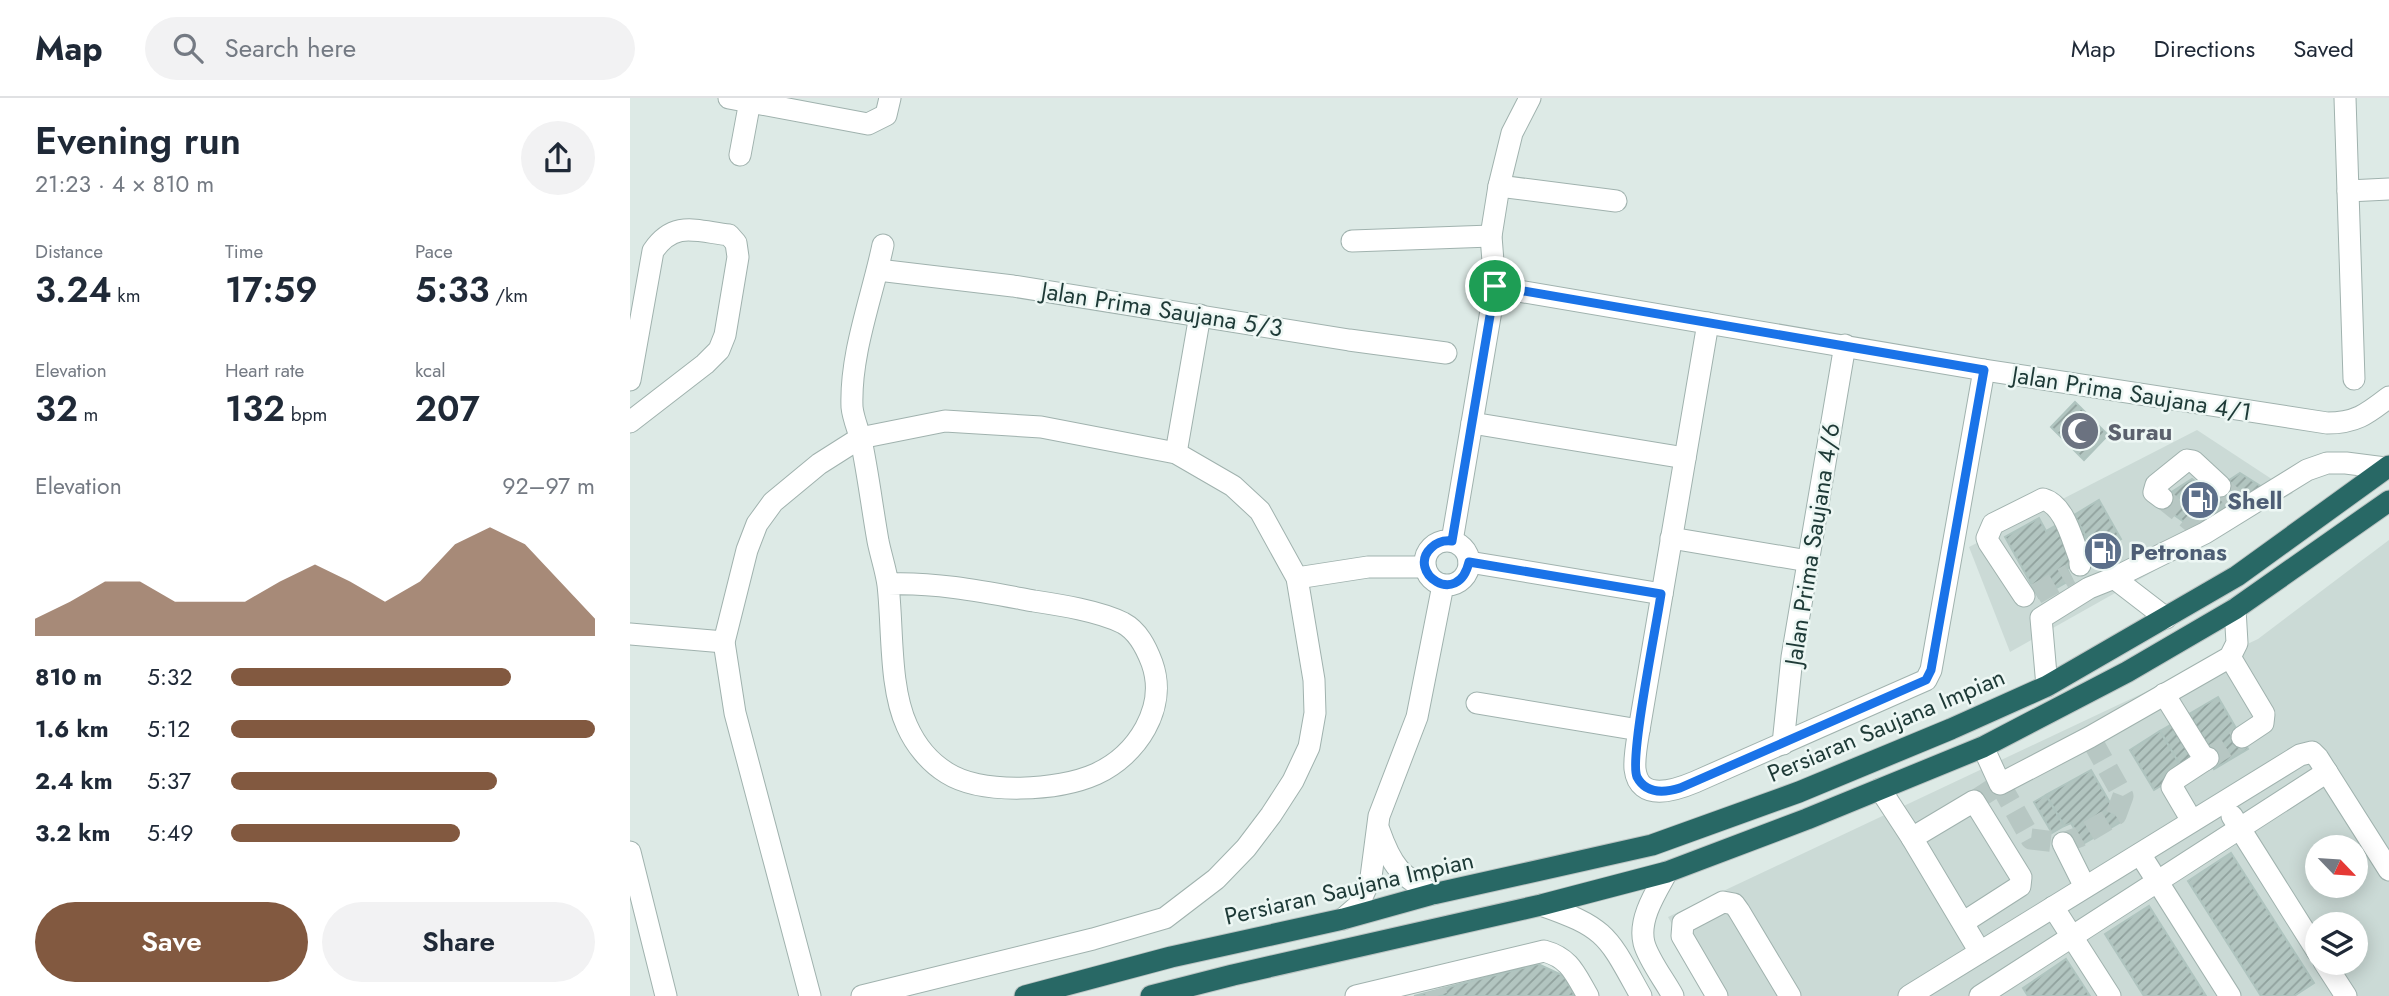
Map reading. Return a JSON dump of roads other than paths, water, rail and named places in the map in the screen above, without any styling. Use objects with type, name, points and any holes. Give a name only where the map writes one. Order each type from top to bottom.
[{"type":"highway","name":"Persiaran Saujana Impian","points":[[1025,996],[1171,957],[1652,845],[1799,792],[2047,686],[2237,576],[2387,467]]},
{"type":"highway","points":[[1151,996],[1541,905],[1667,872],[1807,820],[1983,747],[2116,678],[2235,609],[2389,501]]},
{"type":"highway","points":[[1205,996],[1233,975]]},
{"type":"street","points":[[2345,98],[2354,379]]},
{"type":"street","points":[[1452,541],[1495,286],[1491,236],[1499,186],[1512,133],[1526,99]]},
{"type":"street","points":[[740,155],[749,100],[868,124],[888,106]]},
{"type":"street","points":[[1499,186],[1616,201]]},
{"type":"street","points":[[2348,191],[2389,189]]},
{"type":"street","points":[[630,380],[653,251],[662,238],[675,231],[729,235],[736,243],[738,257],[725,335],[719,349],[705,364],[630,422]]},
{"type":"street","points":[[1353,241],[1491,236]]},
{"type":"street","points":[[883,245],[853,374],[852,410],[860,438],[888,584],[893,660],[906,725],[926,756],[948,774],[985,788],[1018,788],[1063,783],[1097,774],[1131,750],[1149,725],[1156,700],[1155,672],[1145,643],[1124,623],[1071,607],[969,589],[916,583],[888,584]]},
{"type":"street","name":"Jalan Prima Saujana 5/3","points":[[878,270],[1013,286],[1446,353]]},
{"type":"street","name":"Jalan Prima Saujana 4/1","points":[[1495,286],[1984,370],[2327,423],[2349,422],[2360,418],[2389,397]]},
{"type":"street","points":[[1176,453],[1200,315]]},
{"type":"street","points":[[1708,323],[1661,594],[1635,768],[1637,776],[1651,790],[1659,792],[1687,785],[1926,680],[1931,670],[1984,370]]},
{"type":"street","name":"Jalan Prima Saujana 4/6","points":[[1783,744],[1792,657],[1845,345]]},
{"type":"street","points":[[810,996],[735,713],[723,642],[747,550],[757,524],[773,502],[819,464],[860,438],[945,421],[1041,427],[1176,453],[1233,486],[1260,511],[1297,578],[1314,680],[1315,713],[1309,747],[1293,781],[1271,815],[1246,848],[1216,879],[1165,918],[1093,939],[862,996]]},
{"type":"street","points":[[1472,423],[1685,458]]},
{"type":"street","points":[[2162,498],[2154,492],[2156,485],[2187,460],[2193,461],[2220,486]]},
{"type":"street","points":[[2041,618],[2089,588],[2114,578],[2307,470],[2327,463],[2387,467]]},
{"type":"street","points":[[2047,686],[2041,618],[2030,595],[1989,543],[1987,538],[1993,524],[2043,499],[2049,501],[2060,513],[2080,559],[2075,569],[2089,588]]},
{"type":"street","points":[[1671,538],[1808,561]]},
{"type":"street","points":[[1452,541],[1463,548],[1469,562],[1462,579],[1443,585],[1429,576],[1425,567],[1427,552],[1438,542],[1452,541]]},
{"type":"street","points":[[1469,562],[1661,594]]},
{"type":"street","points":[[1297,578],[1368,567],[1425,567]]},
{"type":"street","points":[[2114,578],[2166,618]]},
{"type":"street","points":[[1343,919],[1358,906],[1371,877],[1379,816],[1417,717],[1443,585]]},
{"type":"street","points":[[1983,747],[2000,784],[2090,737],[2231,657],[2237,643],[2235,609]]},
{"type":"street","points":[[630,634],[723,642]]},
{"type":"street","points":[[2231,657],[2264,714],[2263,723],[2242,737]]},
{"type":"street","points":[[2164,694],[2207,759],[2176,779],[2172,787],[2192,821]]},
{"type":"street","points":[[1477,703],[1639,730]]},
{"type":"street","points":[[1909,996],[2300,755],[2312,752],[2323,765],[2389,870]]},
{"type":"street","points":[[1880,789],[1964,922],[1987,994],[2239,828],[2323,765]]},
{"type":"street","points":[[1912,838],[1974,801],[2021,877],[2020,886],[1964,922]]},
{"type":"street","points":[[2223,802],[2305,932]]},
{"type":"street","points":[[1379,830],[1393,864],[1404,876],[1433,894]]},
{"type":"street","points":[[2063,843],[2085,887]]},
{"type":"street","points":[[630,852],[666,996]]},
{"type":"street","points":[[2140,854],[2230,996]]},
{"type":"street","points":[[1667,872],[1654,894],[1643,927],[1644,944],[1673,996]]},
{"type":"street","points":[[1717,996],[1682,936],[1683,923],[1723,902],[1734,904],[1739,911],[1790,996]]},
{"type":"street","points":[[1541,905],[1589,923],[1604,935],[1613,945],[1641,996]]},
{"type":"street","points":[[2053,907],[2110,996]]},
{"type":"street","points":[[1356,996],[1434,984],[1544,951],[1559,955],[1571,967],[1588,996]]},
{"type":"street","points":[[2332,975],[2346,996]]},
{"type":"tunnel","points":[[2220,486],[2238,502]]},
{"type":"tunnel","points":[[2162,498],[2198,527]]},
{"type":"tunnel","points":[[2036,594],[2070,574]]},
{"type":"tunnel","points":[[1974,801],[2000,784],[2031,839],[2063,843],[2079,837],[2116,815],[2123,796],[2090,737]]},
{"type":"tunnel","points":[[2208,758],[2242,737]]},
{"type":"tunnel","points":[[1435,990],[1437,996]]},
{"type":"place","name":"Surau","points":[[2080,431]]},
{"type":"place","name":"Shell","points":[[2200,500]]},
{"type":"place","name":"Petronas","points":[[2103,551]]}]
